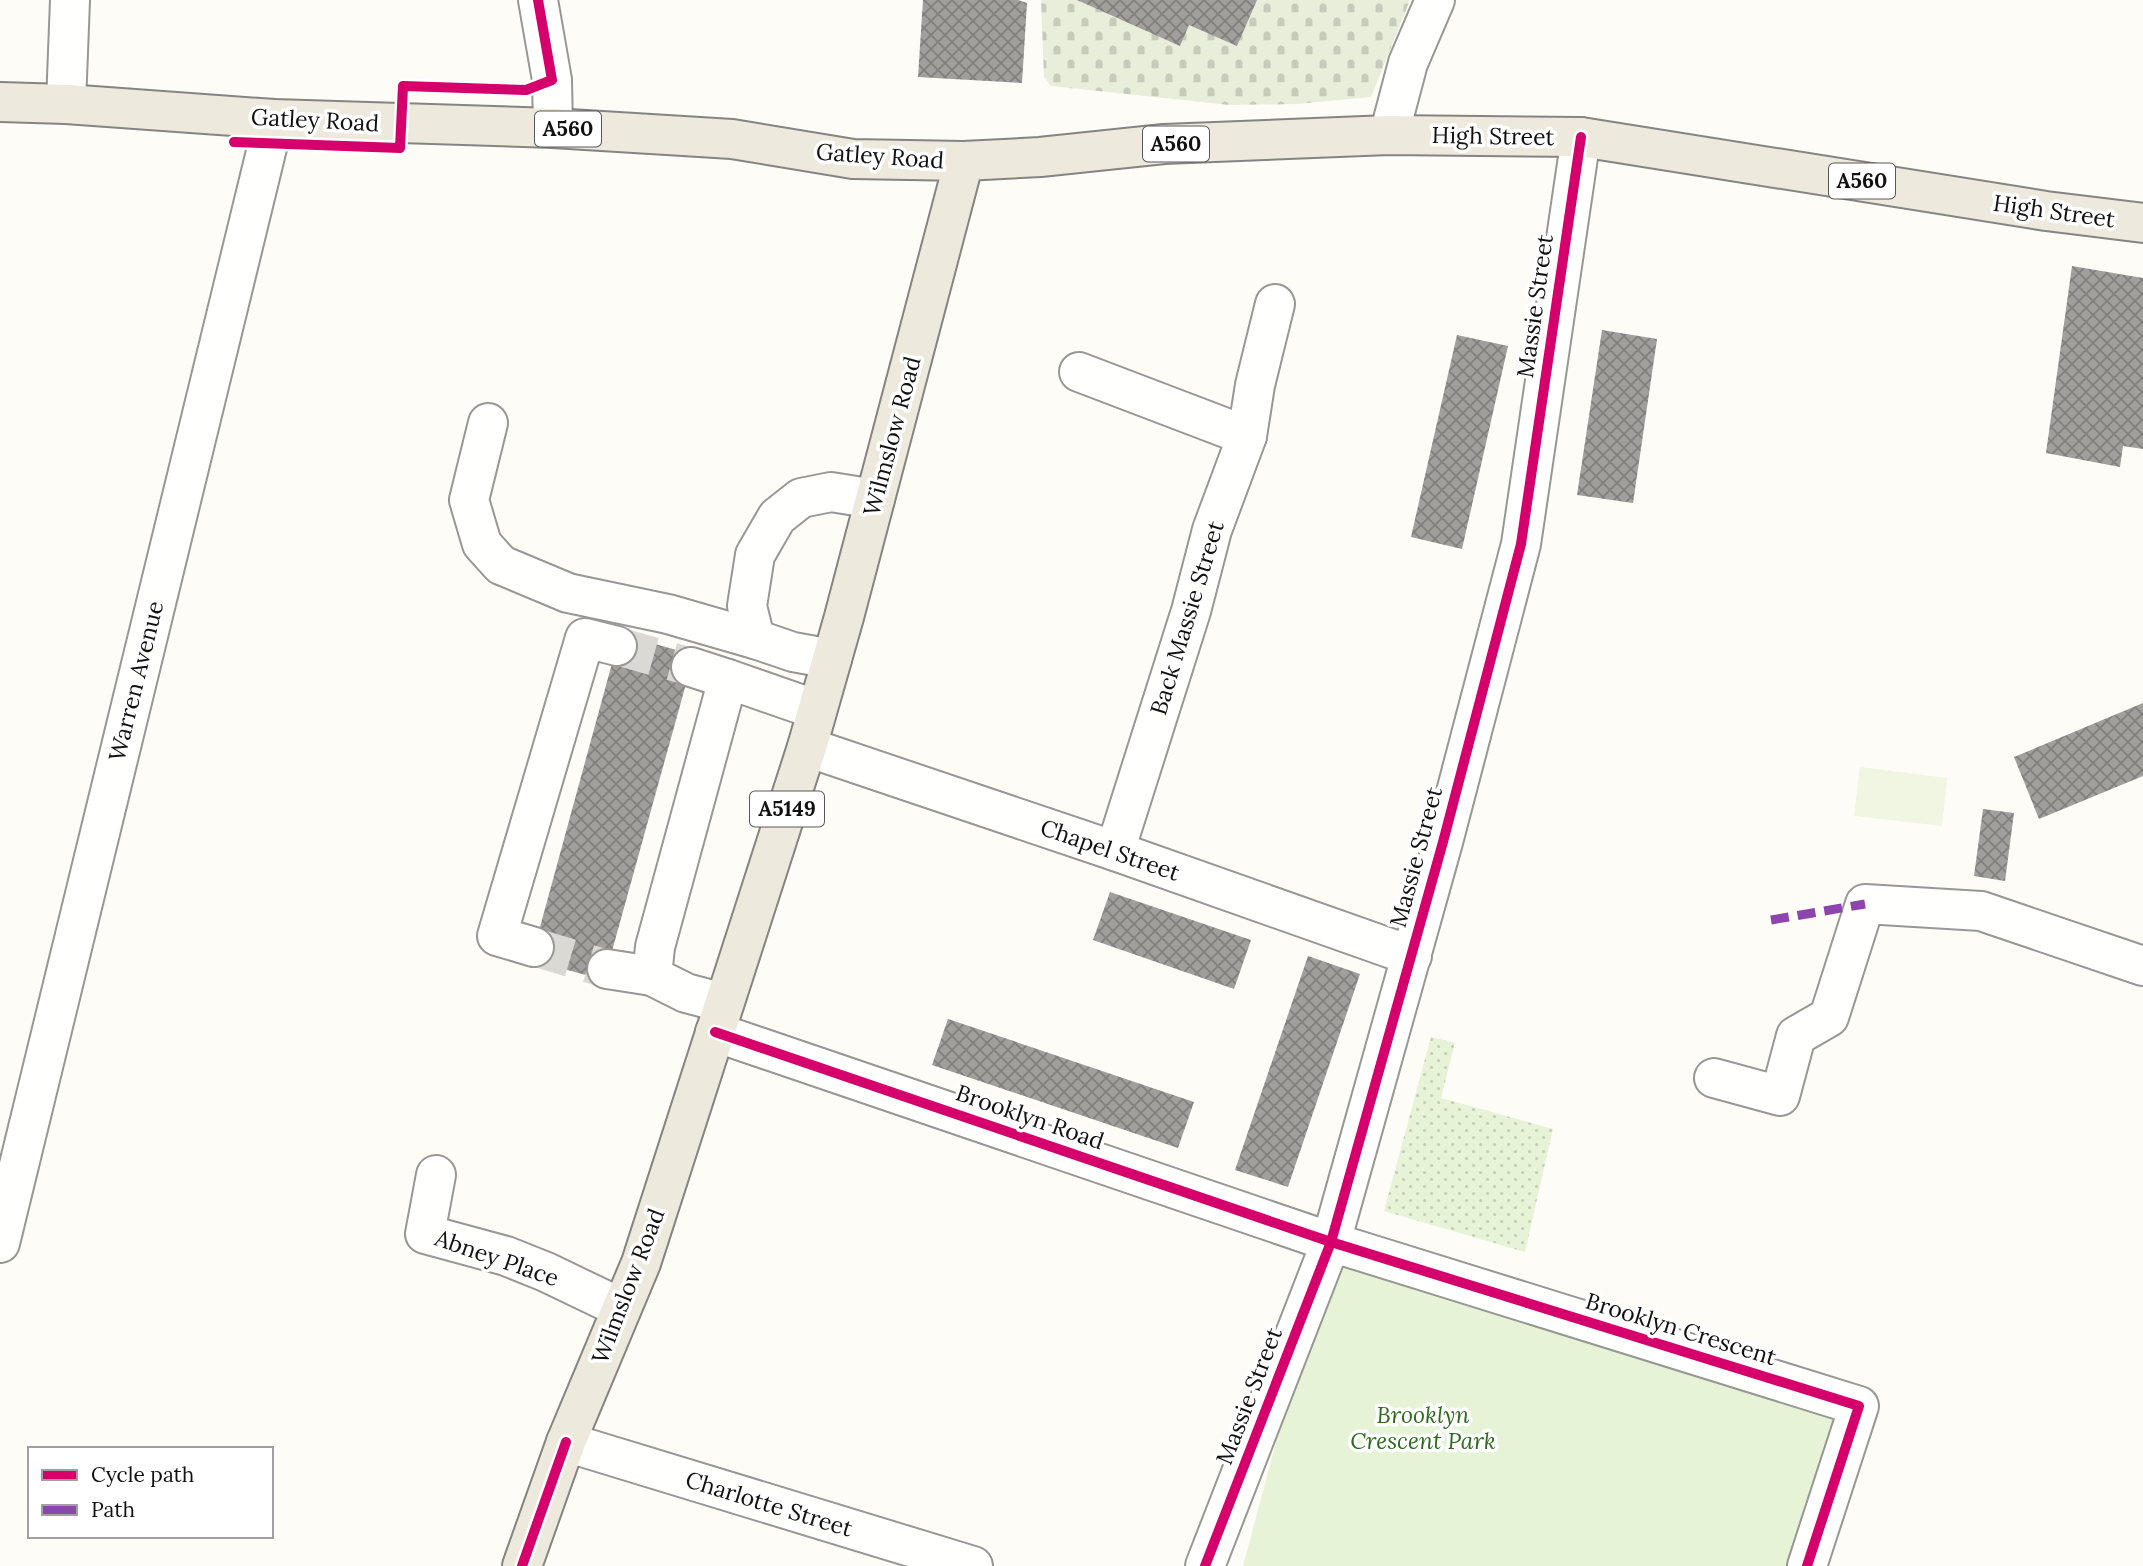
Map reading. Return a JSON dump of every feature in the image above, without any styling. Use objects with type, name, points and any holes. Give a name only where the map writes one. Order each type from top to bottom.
[{"type":"main road","name":"Gatley Road","points":[[0,102],[274,119],[553,128],[732,139],[853,159],[964,161]]},
{"type":"main road","name":"High Street","points":[[964,161],[1040,157],[1164,144],[1389,135],[1581,137],[2046,211],[2143,223]]},
{"type":"main road","name":"Wilmslow Road","points":[[522,1566],[566,1442],[641,1263],[807,747],[964,161]]},
{"type":"street","points":[[66,104],[70,0]]},
{"type":"street","points":[[538,0],[552,80],[553,128]]},
{"type":"street","points":[[1389,135],[1408,63],[1435,0]]},
{"type":"street","name":"Warren Avenue","points":[[0,1243],[274,119]]},
{"type":"street","name":"Massie Street","points":[[1205,1566],[1331,1242],[1412,956],[1521,544],[1581,137]]},
{"type":"street","name":"Back Massie Street","points":[[1115,851],[1191,611],[1212,530],[1247,436],[1255,385],[1275,304]]},
{"type":"street","points":[[1079,372],[1247,436]]},
{"type":"street","points":[[488,423],[468,500],[482,544],[501,565],[568,593],[668,614],[793,652],[832,659]]},
{"type":"street","points":[[758,640],[755,639],[747,606],[755,555],[777,517],[802,498],[831,492],[875,499]]},
{"type":"street","points":[[534,947],[497,936],[585,638],[617,646]]},
{"type":"street","points":[[691,667],[817,710]]},
{"type":"street","points":[[652,976],[655,947],[728,679]]},
{"type":"street","name":"Chapel Street","points":[[807,747],[1115,851],[1412,956]]},
{"type":"street","points":[[1714,1078],[1780,1096],[1796,1036],[1829,1017],[1865,904],[1981,911],[2143,966]]},
{"type":"street","points":[[607,969],[652,976],[686,993],[719,1017]]},
{"type":"street","name":"Brooklyn Road","points":[[719,1017],[1331,1242]]},
{"type":"street","name":"Abney Place","points":[[436,1175],[425,1234],[506,1256],[621,1308]]},
{"type":"street","name":"Brooklyn Crescent","points":[[1331,1242],[1858,1406],[1807,1566]]},
{"type":"street","name":"Charlotte Street","points":[[566,1442],[973,1566]]},
{"type":"green space","points":[[1041,0],[1410,0],[1371,97],[1297,104],[1230,105],[1051,86],[1044,77]]},
{"type":"green space","points":[[1860,767],[1947,778],[1942,826],[1854,816]]},
{"type":"green space","points":[[1431,1037],[1455,1043],[1441,1098],[1553,1129],[1525,1252],[1384,1211]]},
{"type":"green space","name":"Brooklyn Crescent Park","points":[[1326,1255],[1836,1413],[1791,1566],[1243,1566]]},
{"type":"building","points":[[923,0],[1018,0],[1027,3],[1022,83],[918,77]]},
{"type":"building","points":[[1077,0],[1257,0],[1237,46],[1189,25],[1180,46]]},
{"type":"building","points":[[2072,266],[2143,278],[2143,449],[2123,446],[2120,467],[2046,453]]},
{"type":"building","points":[[1602,330],[1657,339],[1633,503],[1577,495]]},
{"type":"building","points":[[1457,335],[1508,346],[1462,549],[1411,537]]},
{"type":"building","points":[[620,634],[694,655],[604,980],[531,960]]},
{"type":"building","points":[[2143,703],[2143,776],[2039,819],[2014,757]]},
{"type":"building","points":[[1983,809],[2014,813],[2005,881],[1974,876]]},
{"type":"building","points":[[1110,892],[1251,940],[1234,989],[1093,940]]},
{"type":"building","points":[[1308,956],[1360,974],[1288,1187],[1235,1170]]},
{"type":"building","points":[[948,1019],[1194,1102],[1178,1148],[932,1065]]},
{"type":"tunnel","points":[[617,646],[691,667]]},
{"type":"tunnel","points":[[534,947],[607,969]]},
{"type":"marked path","points":[[1771,920],[1865,904]]},
{"type":"cycle path","points":[[234,142],[400,148],[403,86],[526,90],[552,80],[538,0]]},
{"type":"cycle path","points":[[1205,1566],[1331,1242],[1443,842],[1521,544],[1581,137]]},
{"type":"cycle path","points":[[715,1032],[1331,1242],[1859,1406],[1807,1566]]},
{"type":"cycle path","points":[[522,1566],[566,1442]]}]
